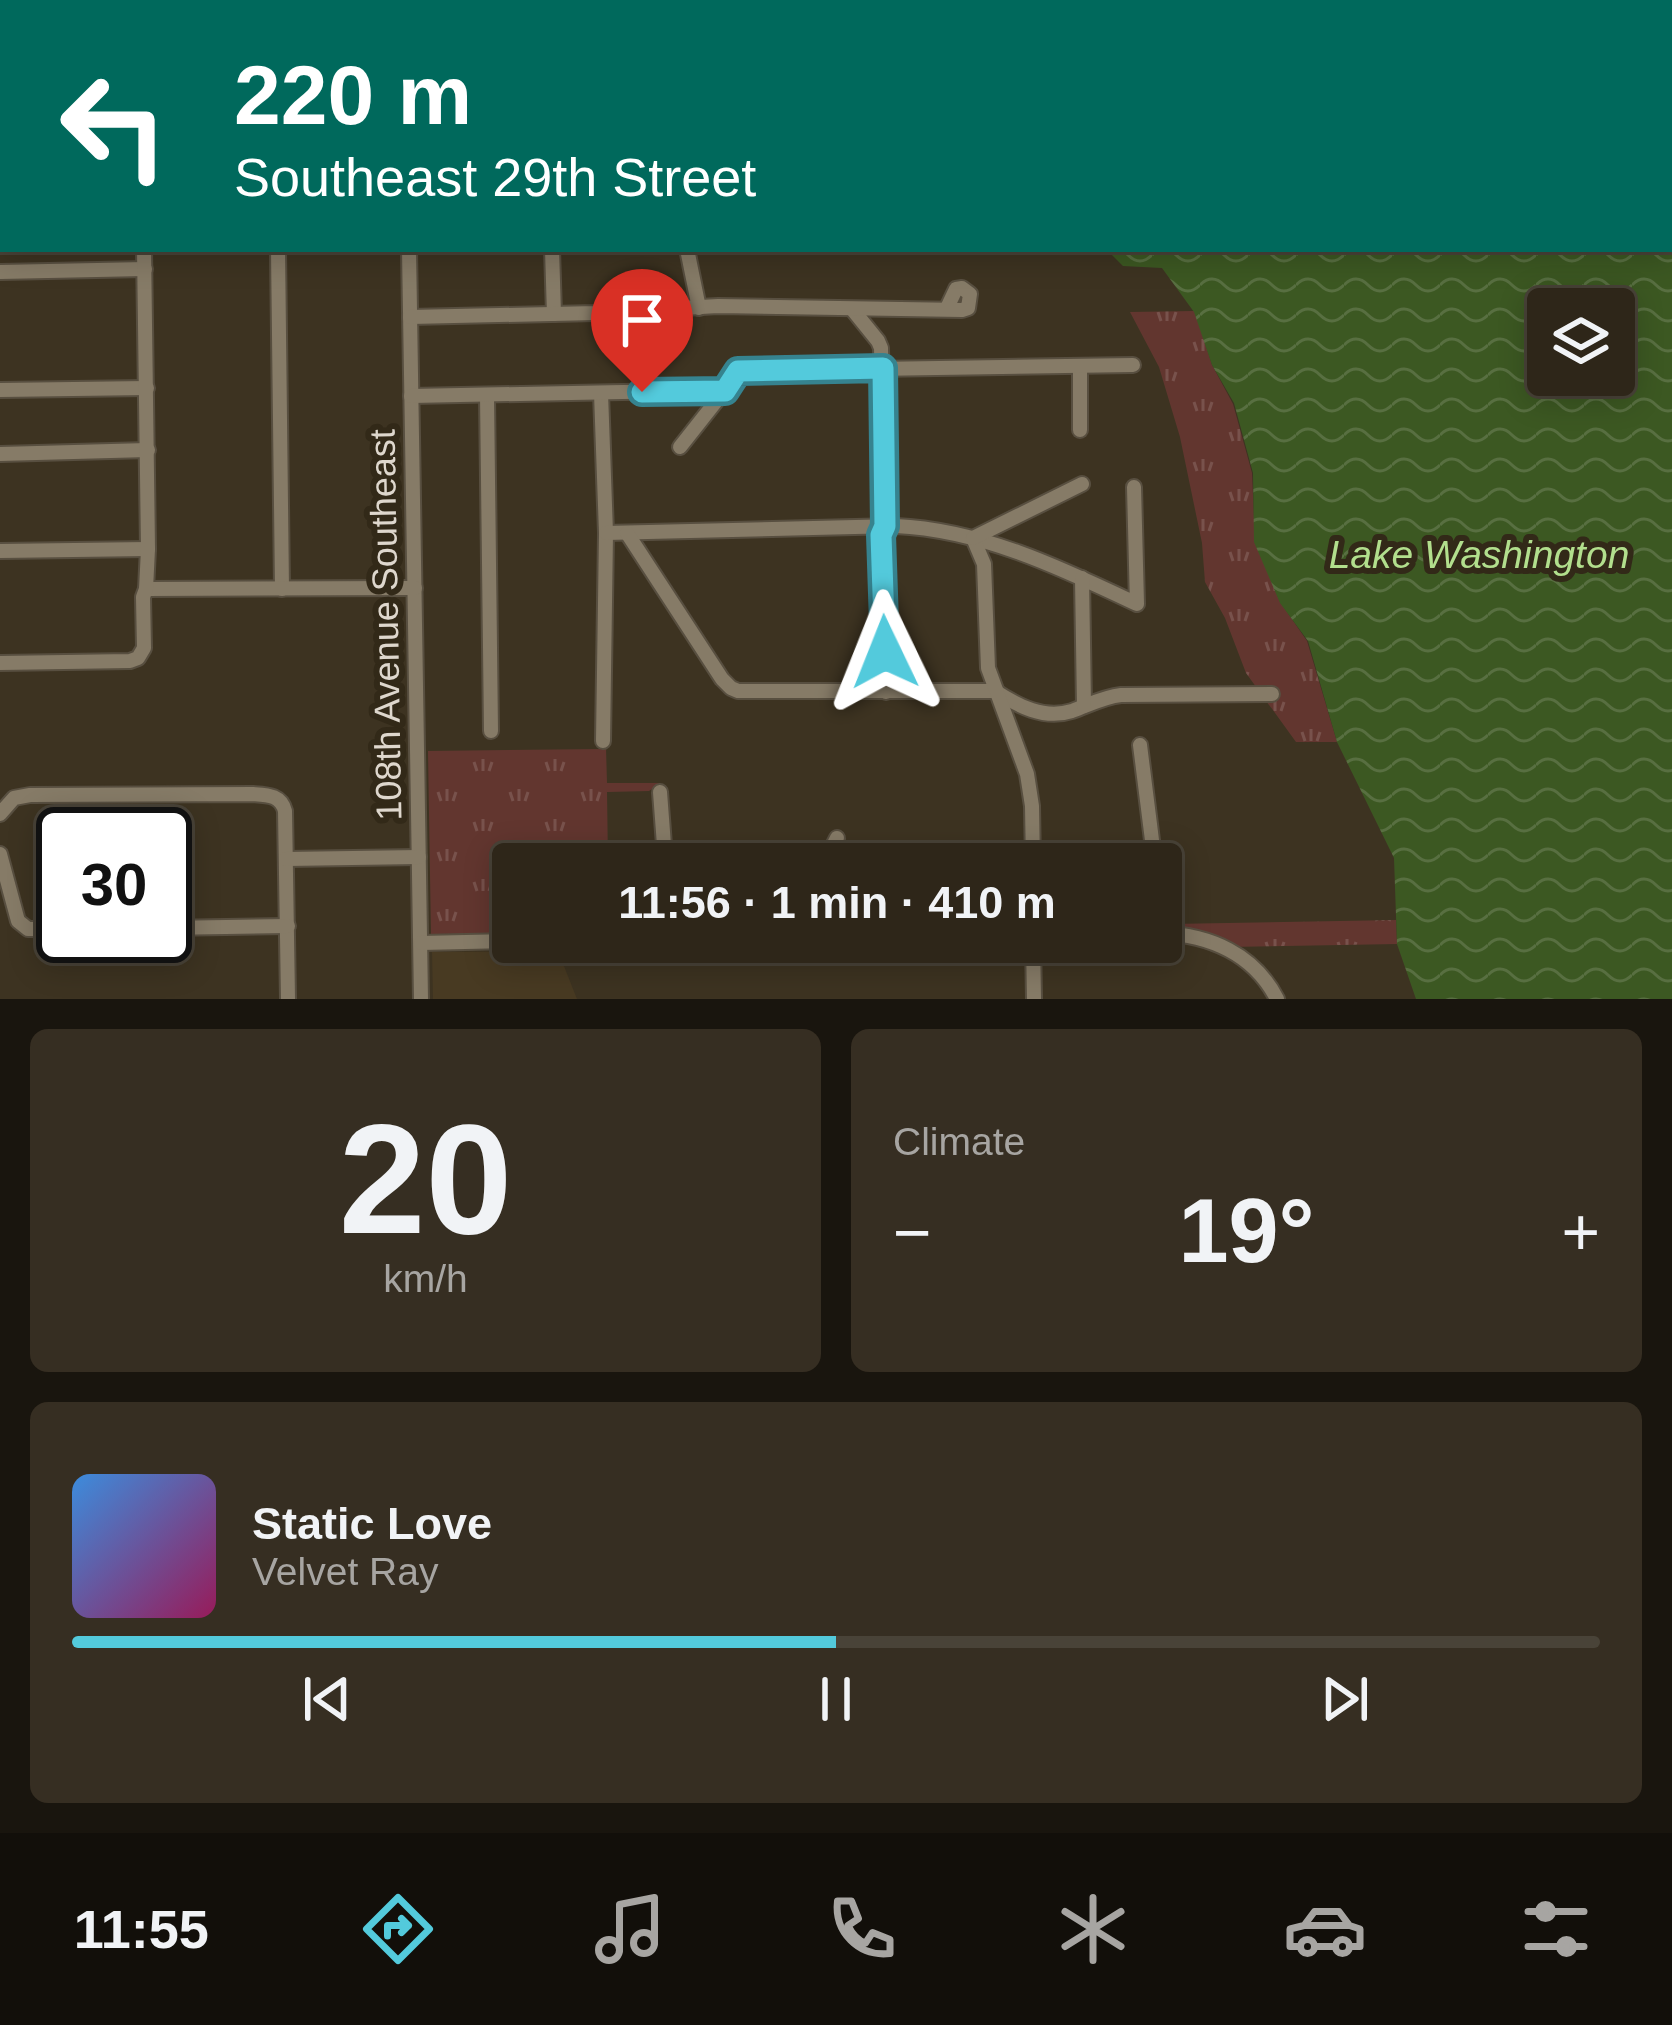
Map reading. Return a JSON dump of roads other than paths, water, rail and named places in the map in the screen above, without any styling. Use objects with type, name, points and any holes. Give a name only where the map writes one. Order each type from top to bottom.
[{"type":"street","points":[[0,663],[130,661],[144,648],[142,597],[148,549],[145,252]]},
{"type":"street","points":[[278,252],[282,589]]},
{"type":"street","name":"108th Avenue Southeast","points":[[409,252],[421,999]]},
{"type":"street","points":[[552,252],[554,314]]},
{"type":"street","points":[[688,252],[698,308]]},
{"type":"street","points":[[0,272],[145,268]]},
{"type":"street","points":[[694,289],[718,306]]},
{"type":"street","points":[[410,317],[718,306],[946,308]]},
{"type":"street","points":[[854,310],[878,341],[883,368],[886,692]]},
{"type":"street","points":[[680,447],[738,371],[1133,364]]},
{"type":"street","points":[[1080,366],[1080,430]]},
{"type":"street","points":[[0,391],[147,388]]},
{"type":"street","points":[[411,396],[725,391]]},
{"type":"street","points":[[601,392],[606,533],[603,741]]},
{"type":"street","points":[[487,394],[491,731]]},
{"type":"street","points":[[0,454],[148,450]]},
{"type":"street","points":[[973,538],[1082,484]]},
{"type":"street","points":[[606,533],[933,528],[1082,578],[1137,604],[1134,487]]},
{"type":"street","points":[[627,532],[726,685],[738,691],[995,691],[1035,711],[1063,713],[1110,696],[1137,693],[1272,694]]},
{"type":"street","points":[[973,538],[984,564],[987,656],[995,691],[1027,774],[1033,843]]},
{"type":"street","points":[[0,550],[148,549]]},
{"type":"street","points":[[1082,578],[1084,706]]},
{"type":"street","points":[[146,589],[415,588]]},
{"type":"street","points":[[1140,745],[1152,843]]},
{"type":"street","points":[[661,792],[664,843]]},
{"type":"street","points":[[4,808],[21,796],[52,795],[266,794],[280,800],[285,812],[288,999]]},
{"type":"street","points":[[834,843],[837,838]]},
{"type":"street","points":[[0,854],[15,916],[28,928],[36,928]]},
{"type":"street","points":[[286,859],[419,857]]},
{"type":"street","points":[[192,928],[287,926]]},
{"type":"street","points":[[1182,935],[1206,938],[1244,959],[1277,999]]},
{"type":"street","points":[[421,943],[492,941]]},
{"type":"street","points":[[1033,963],[1034,999]]},
{"type":"water","name":"Lake Washington","points":[[1109,252],[1672,252],[1672,999],[1416,999],[1397,944],[1394,858],[1337,742],[1308,641],[1280,603],[1254,542],[1253,473],[1234,403],[1212,365],[1194,312],[1162,268],[1123,266]]}]
